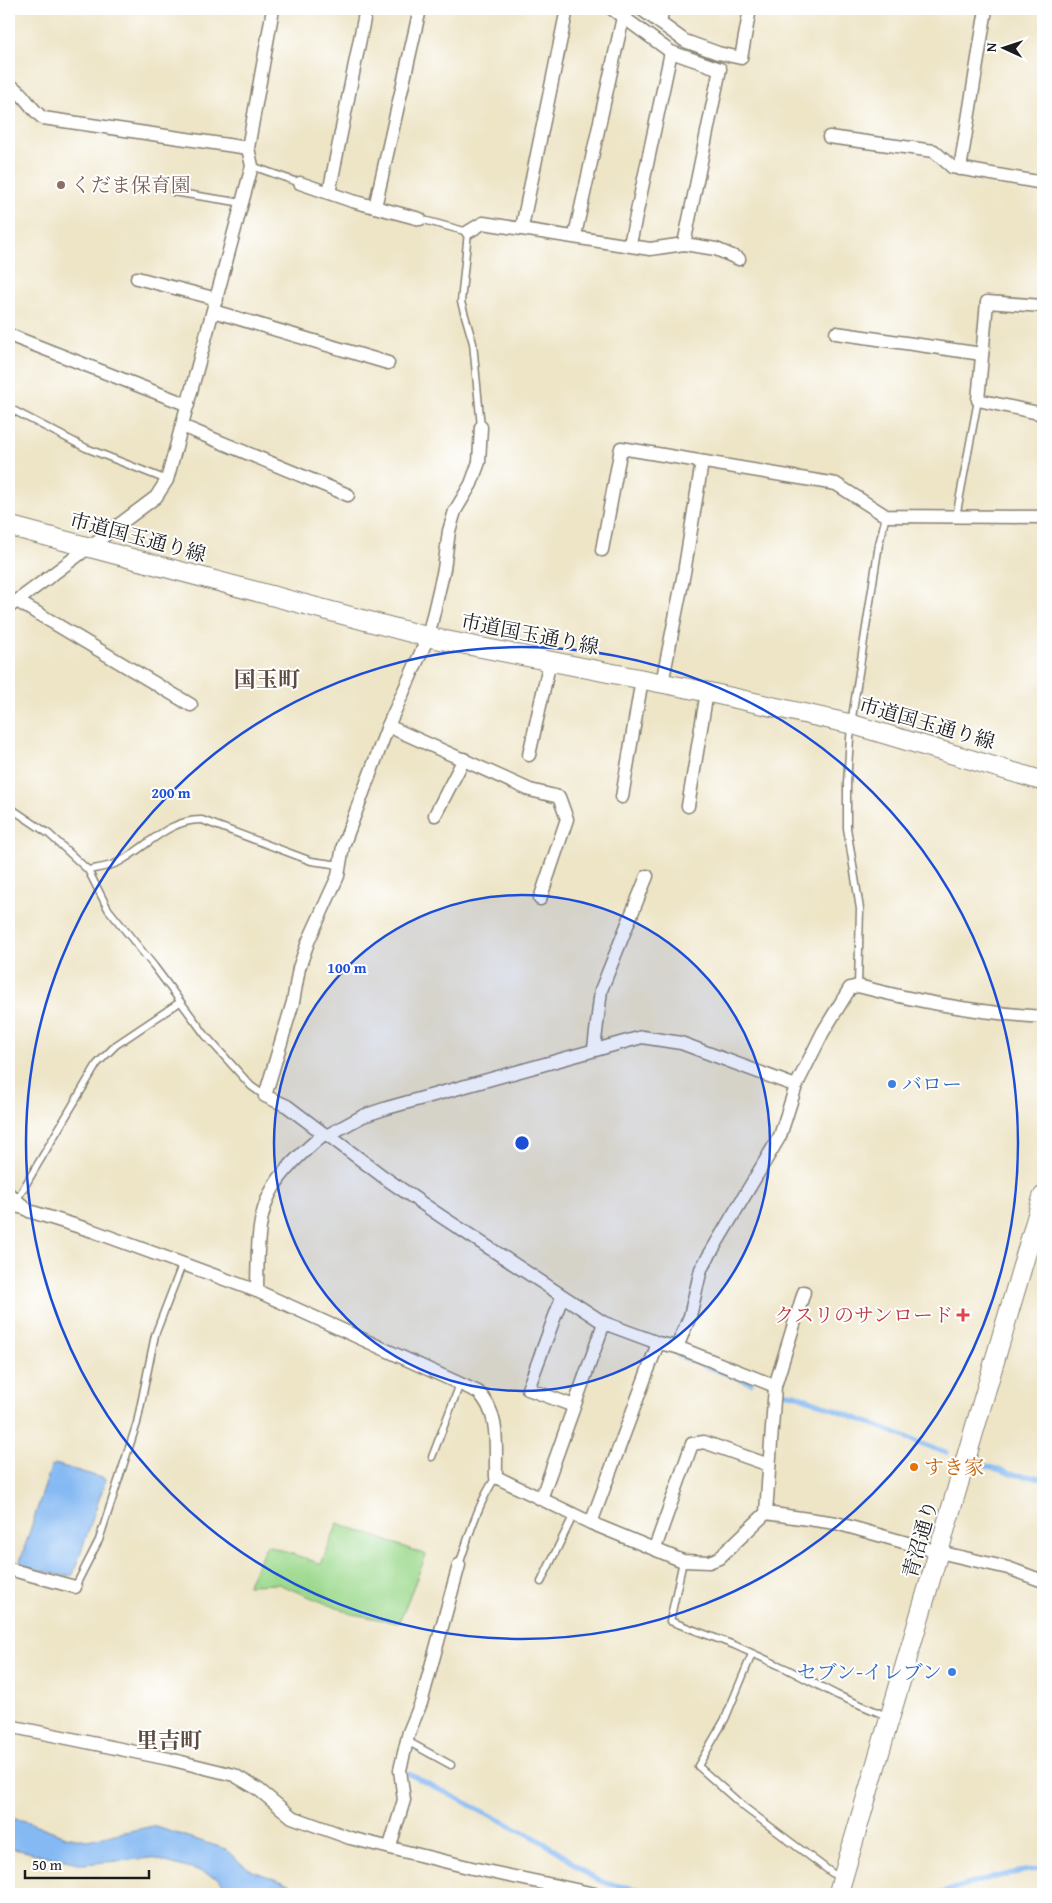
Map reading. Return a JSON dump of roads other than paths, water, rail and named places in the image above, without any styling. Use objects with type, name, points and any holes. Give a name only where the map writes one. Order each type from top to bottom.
[{"type":"street","points":[[191,705],[13,604],[156,497],[167,480],[252,166],[248,148],[272,9]]},
{"type":"street","points":[[329,193],[366,9]]},
{"type":"street","points":[[375,207],[420,9]]},
{"type":"street","points":[[522,227],[567,9]]},
{"type":"street","points":[[612,9],[671,52],[720,69],[684,244]]},
{"type":"street","points":[[641,9],[685,41],[718,53],[741,58],[750,9]]},
{"type":"street","points":[[660,22],[663,9]]},
{"type":"street","points":[[960,169],[986,9]]},
{"type":"street","points":[[575,236],[622,17]]},
{"type":"street","points":[[630,244],[671,52]]},
{"type":"street","points":[[9,85],[20,91],[33,110],[43,118],[248,148]]},
{"type":"street","points":[[829,137],[934,151],[952,167],[1043,183]]},
{"type":"street","points":[[300,184],[420,219]]},
{"type":"street","points":[[468,232],[483,222],[630,244],[650,249],[684,244],[716,249],[739,259]]},
{"type":"street","points":[[137,278],[388,363]]},
{"type":"street","points":[[1043,306],[987,302],[978,400],[1043,414]]},
{"type":"street","points":[[836,333],[982,354]]},
{"type":"street","points":[[9,335],[188,405]]},
{"type":"street","points":[[182,426],[348,495]]},
{"type":"street","points":[[481,427],[479,462],[471,484],[456,511],[449,531],[444,569],[428,637],[388,726],[343,846],[338,876],[298,968],[294,1002],[264,1096],[287,1106],[385,1178],[562,1297],[604,1323],[658,1343],[677,1347],[775,1386]]},
{"type":"street","points":[[602,550],[621,448],[836,484],[886,516],[956,517],[1042,513]]},
{"type":"street","points":[[662,683],[684,573],[702,462]]},
{"type":"street","name":"市道国玉通り線","points":[[9,526],[428,637],[707,692],[850,724],[1043,781]]},
{"type":"street","points":[[529,755],[550,661]]},
{"type":"street","points":[[622,797],[642,679]]},
{"type":"street","points":[[688,806],[707,692]]},
{"type":"street","points":[[388,726],[530,790],[559,797],[567,818],[540,900]]},
{"type":"street","points":[[435,815],[464,759]]},
{"type":"street","points":[[594,1049],[601,990],[647,876]]},
{"type":"street","points":[[677,1347],[690,1316],[701,1269],[780,1136],[796,1086],[822,1032],[850,988],[858,986],[910,999],[1004,1014],[1043,1017]]},
{"type":"street","points":[[257,1291],[258,1236],[263,1208],[273,1186],[294,1159],[326,1134],[363,1116],[626,1039],[642,1037],[662,1038],[681,1043],[796,1086]]},
{"type":"street","points":[[11,1201],[28,1211],[93,1231],[257,1291],[478,1392],[491,1408],[494,1418],[496,1477],[591,1523],[683,1561],[709,1562],[718,1558],[766,1513],[775,1386],[804,1292]]},
{"type":"street","name":"青沼通り","points":[[840,1887],[1042,1202]]},
{"type":"street","points":[[562,1297],[528,1389],[574,1406]]},
{"type":"street","points":[[541,1499],[604,1323]]},
{"type":"street","points":[[591,1523],[658,1343]]},
{"type":"street","points":[[655,1548],[692,1444],[704,1442],[769,1464]]},
{"type":"street","points":[[766,1513],[836,1523],[939,1552],[1008,1568],[1043,1581]]},
{"type":"street","points":[[390,1846],[404,1800],[400,1770],[407,1741],[420,1703],[459,1565]]},
{"type":"street","points":[[9,1570],[75,1587]]},
{"type":"street","points":[[9,1726],[169,1759],[234,1776],[258,1789],[292,1817],[350,1838],[390,1846],[472,1868],[595,1894]]},
{"type":"lane","points":[[252,166],[300,184]]},
{"type":"lane","points":[[173,192],[243,203]]},
{"type":"lane","points":[[420,219],[468,232],[461,302],[473,343],[481,427]]},
{"type":"lane","points":[[956,517],[978,400]]},
{"type":"lane","points":[[9,408],[86,448],[167,480]]},
{"type":"lane","points":[[858,986],[860,909],[847,828],[850,724],[879,544],[886,516]]},
{"type":"lane","points":[[9,807],[49,834],[88,870],[108,908],[206,1036],[251,1086],[264,1096]]},
{"type":"lane","points":[[88,870],[118,863],[173,826],[190,820],[202,820],[311,861],[340,865]]},
{"type":"lane","points":[[11,1201],[98,1064],[116,1045],[180,1002]]},
{"type":"lane","points":[[75,1587],[99,1540],[137,1423],[155,1335],[182,1265]]},
{"type":"lane","points":[[432,1457],[460,1384]]},
{"type":"lane","points":[[459,1565],[472,1528],[496,1477]]},
{"type":"lane","points":[[541,1582],[574,1514]]},
{"type":"lane","points":[[683,1561],[670,1621],[787,1669],[836,1695],[890,1717]]},
{"type":"lane","points":[[752,1654],[725,1719],[698,1766],[840,1887]]},
{"type":"lane","points":[[407,1741],[451,1765]]},
{"type":"water","points":[[55,1464],[106,1479],[73,1575],[64,1576],[24,1566],[20,1561],[51,1467]]},
{"type":"water","points":[[9,1818],[26,1821],[65,1836],[87,1840],[153,1826],[226,1849],[240,1863],[253,1871],[316,1894],[230,1894],[219,1879],[202,1872],[152,1858],[83,1864],[9,1848]]},
{"type":"waterway","points":[[679,1356],[751,1383]]},
{"type":"waterway","points":[[781,1392],[795,1394],[946,1453]]},
{"type":"waterway","points":[[987,1466],[1017,1475],[1043,1478]]},
{"type":"waterway","points":[[409,1774],[532,1836],[559,1852],[591,1877],[609,1884],[663,1894]]},
{"type":"waterway","points":[[939,1894],[991,1878],[1043,1868]]},
{"type":"place","name":"くだま保育園","points":[[61,185]]},
{"type":"place","name":"バロー","points":[[892,1084]]},
{"type":"place","name":"クスリのサンロード","points":[[963,1315]]},
{"type":"place","name":"すき家","points":[[914,1467]]},
{"type":"place","name":"セブン-イレブン","points":[[952,1672]]},
{"type":"district","name":"国玉町","points":[[267,679]]},
{"type":"district","name":"里吉町","points":[[169,1740]]}]
